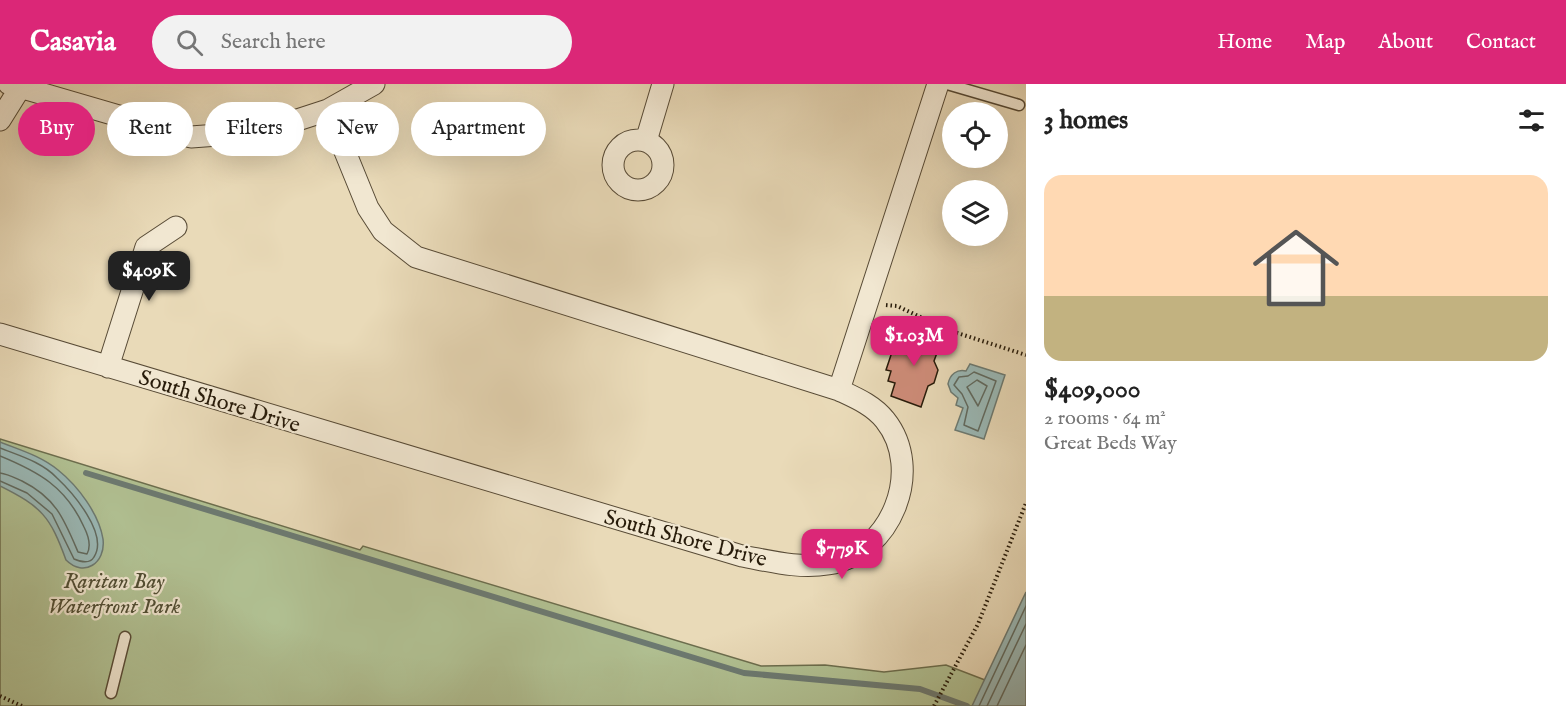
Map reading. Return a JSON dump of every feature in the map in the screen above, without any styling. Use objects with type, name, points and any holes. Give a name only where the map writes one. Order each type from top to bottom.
[{"type":"street","points":[[342,102],[374,84]]},
{"type":"street","points":[[646,141],[663,84]]},
{"type":"street","points":[[839,390],[938,84]]},
{"type":"street","points":[[0,120],[14,86],[191,137],[245,133],[282,125],[316,114]]},
{"type":"street","name":"South Shore Drive","points":[[0,334],[742,556],[800,566],[829,564],[846,559],[862,550],[889,523],[903,476],[901,460],[896,441],[885,420],[867,404],[839,390],[416,257],[383,231],[368,208],[347,156]]},
{"type":"street","points":[[108,367],[146,248],[177,227]]},
{"type":"lane","points":[[947,84],[1019,105]]},
{"type":"lane","points":[[111,693],[125,637]]},
{"type":"path","points":[[866,305],[897,306],[948,330],[1026,356]]},
{"type":"path","points":[[934,706],[978,624],[1026,503]]},
{"type":"path","points":[[0,696],[22,706]]},
{"type":"green space","name":"Raritan Bay Waterfront Park","points":[[0,439],[360,550],[363,546],[761,666],[825,665],[884,672],[946,665],[998,685],[990,706],[0,706]]},
{"type":"water","points":[[970,364],[1005,375],[984,439],[955,430],[963,408],[956,405],[958,398],[951,392],[948,384],[952,375],[966,371]]},
{"type":"water","points":[[0,442],[45,461],[66,477],[80,492],[97,520],[103,539],[101,555],[92,565],[80,568],[66,560],[55,533],[43,514],[26,500],[0,486]]},
{"type":"water","points":[[1026,592],[1026,706],[972,706]]},
{"type":"building","points":[[922,329],[940,335],[938,341],[941,342],[934,361],[938,370],[934,383],[928,386],[921,407],[891,396],[895,383],[888,381],[891,371],[886,370],[892,352],[895,354],[899,343],[906,345],[911,333],[916,334]]},
{"type":"waterway","points":[[86,473],[744,673],[920,689],[967,706]]}]
